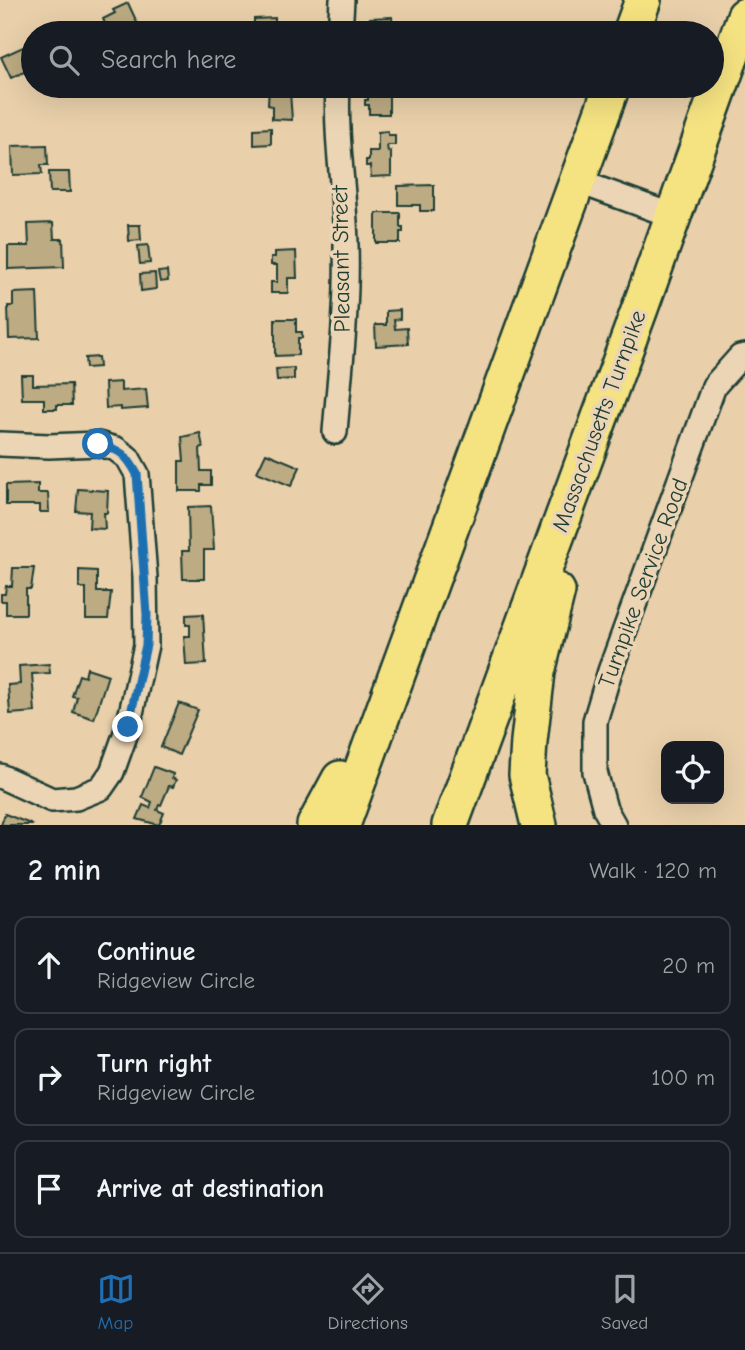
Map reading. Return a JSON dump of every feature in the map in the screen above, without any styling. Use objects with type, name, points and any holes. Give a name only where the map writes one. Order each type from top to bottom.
[{"type":"highway","points":[[635,21],[643,0]]},
{"type":"highway","name":"Massachusetts Turnpike","points":[[724,74],[745,16]]},
{"type":"highway","points":[[342,825],[608,98]]},
{"type":"highway","name":"Massachusetts Turnpike","points":[[450,825],[715,98]]},
{"type":"highway","points":[[539,825],[527,775],[537,672],[557,590],[639,311]]},
{"type":"highway","points":[[315,825],[349,761],[429,584]]},
{"type":"street","points":[[341,21],[342,0]]},
{"type":"street","name":"Pleasant Street","points":[[335,432],[344,335],[346,245],[340,179],[338,98]]},
{"type":"street","points":[[578,181],[673,216]]},
{"type":"street","name":"Turnpike Service Road","points":[[614,825],[606,810],[596,772],[595,721],[610,671],[714,386],[740,357],[745,356]]},
{"type":"street","points":[[0,444],[98,444],[117,449],[128,458],[137,474],[147,615],[146,645],[128,727],[111,772],[101,788],[76,798],[51,800],[0,776]]},
{"type":"building","points":[[128,3],[136,21],[104,21],[103,19],[115,13],[113,10]]},
{"type":"building","points":[[392,17],[392,21],[370,21],[370,18]]},
{"type":"building","points":[[275,18],[275,21],[254,21]]},
{"type":"building","points":[[21,48],[21,73],[11,78],[1,57]]},
{"type":"building","points":[[268,98],[290,98],[292,120],[272,119],[272,106],[268,105]]},
{"type":"building","points":[[389,98],[389,114],[369,114],[369,105],[365,105],[365,100]]},
{"type":"building","points":[[271,128],[271,144],[254,145],[254,129]]},
{"type":"building","points":[[388,131],[388,135],[395,135],[395,145],[387,145],[388,152],[391,151],[391,176],[371,177],[370,166],[366,166],[369,151],[378,151],[378,132]]},
{"type":"building","points":[[47,145],[48,165],[41,165],[42,174],[13,175],[12,146]]},
{"type":"building","points":[[49,172],[69,172],[70,192],[50,192]]},
{"type":"building","points":[[434,185],[434,211],[420,211],[420,205],[398,205],[398,186]]},
{"type":"building","points":[[376,213],[400,213],[400,227],[403,227],[403,232],[400,232],[400,243],[376,243]]},
{"type":"building","points":[[53,223],[54,239],[63,239],[64,267],[8,269],[8,246],[29,246],[28,224]]},
{"type":"building","points":[[128,225],[140,225],[141,240],[129,241]]},
{"type":"building","points":[[148,245],[150,263],[140,264],[138,246]]},
{"type":"building","points":[[296,251],[297,278],[288,278],[288,293],[271,293],[271,282],[277,282],[277,265],[271,265],[271,257],[275,257],[275,252]]},
{"type":"building","points":[[167,271],[168,281],[160,282],[158,272]]},
{"type":"building","points":[[155,273],[156,289],[141,291],[140,274]]},
{"type":"building","points":[[37,292],[39,338],[9,339],[8,306],[13,306],[13,293]]},
{"type":"building","points":[[400,310],[400,319],[394,320],[395,329],[407,328],[408,344],[376,346],[375,325],[386,325],[386,311]]},
{"type":"building","points":[[275,319],[296,319],[296,332],[302,332],[302,338],[298,338],[298,355],[275,356]]},
{"type":"building","points":[[98,357],[99,367],[86,368],[85,358]]},
{"type":"building","points":[[294,368],[294,379],[277,380],[276,369]]},
{"type":"building","points":[[21,375],[33,375],[33,385],[71,384],[72,405],[57,405],[57,409],[44,409],[44,399],[22,399]]},
{"type":"building","points":[[121,382],[121,391],[146,389],[148,408],[106,408],[105,383]]},
{"type":"building","points":[[200,433],[203,447],[200,448],[201,471],[211,471],[211,485],[201,485],[201,491],[179,491],[179,461],[184,461],[182,437]]},
{"type":"building","points":[[266,453],[300,467],[291,486],[257,472]]},
{"type":"building","points":[[38,484],[38,493],[48,493],[49,512],[40,512],[40,505],[6,505],[6,485]]},
{"type":"building","points":[[78,489],[108,491],[107,513],[104,513],[105,529],[89,528],[90,512],[76,511]]},
{"type":"building","points":[[211,506],[214,550],[204,550],[204,579],[183,579],[182,551],[189,551],[188,507]]},
{"type":"building","points":[[13,568],[34,568],[31,589],[26,589],[26,614],[6,614],[6,601],[1,601],[1,594],[5,594],[6,586],[12,586]]},
{"type":"building","points":[[79,570],[97,571],[97,592],[111,592],[108,619],[86,619],[86,588],[79,588]]},
{"type":"building","points":[[203,614],[206,664],[186,665],[184,636],[190,636],[190,625],[186,625],[186,615]]},
{"type":"building","points":[[49,664],[50,673],[32,674],[35,712],[10,714],[8,685],[20,684],[19,666]]},
{"type":"building","points":[[87,668],[108,675],[94,719],[73,712],[77,697],[72,696],[79,675],[85,677]]},
{"type":"building","points":[[179,703],[198,710],[179,755],[161,747]]},
{"type":"building","points":[[154,767],[173,774],[172,778],[176,780],[173,787],[169,786],[157,810],[164,813],[159,825],[137,819],[143,805],[150,808],[152,802],[142,797]]},
{"type":"building","points":[[5,814],[33,825],[1,825]]},
{"type":"route","points":[[98,444],[117,449],[128,458],[137,474],[145,577],[146,645],[128,727]]}]
